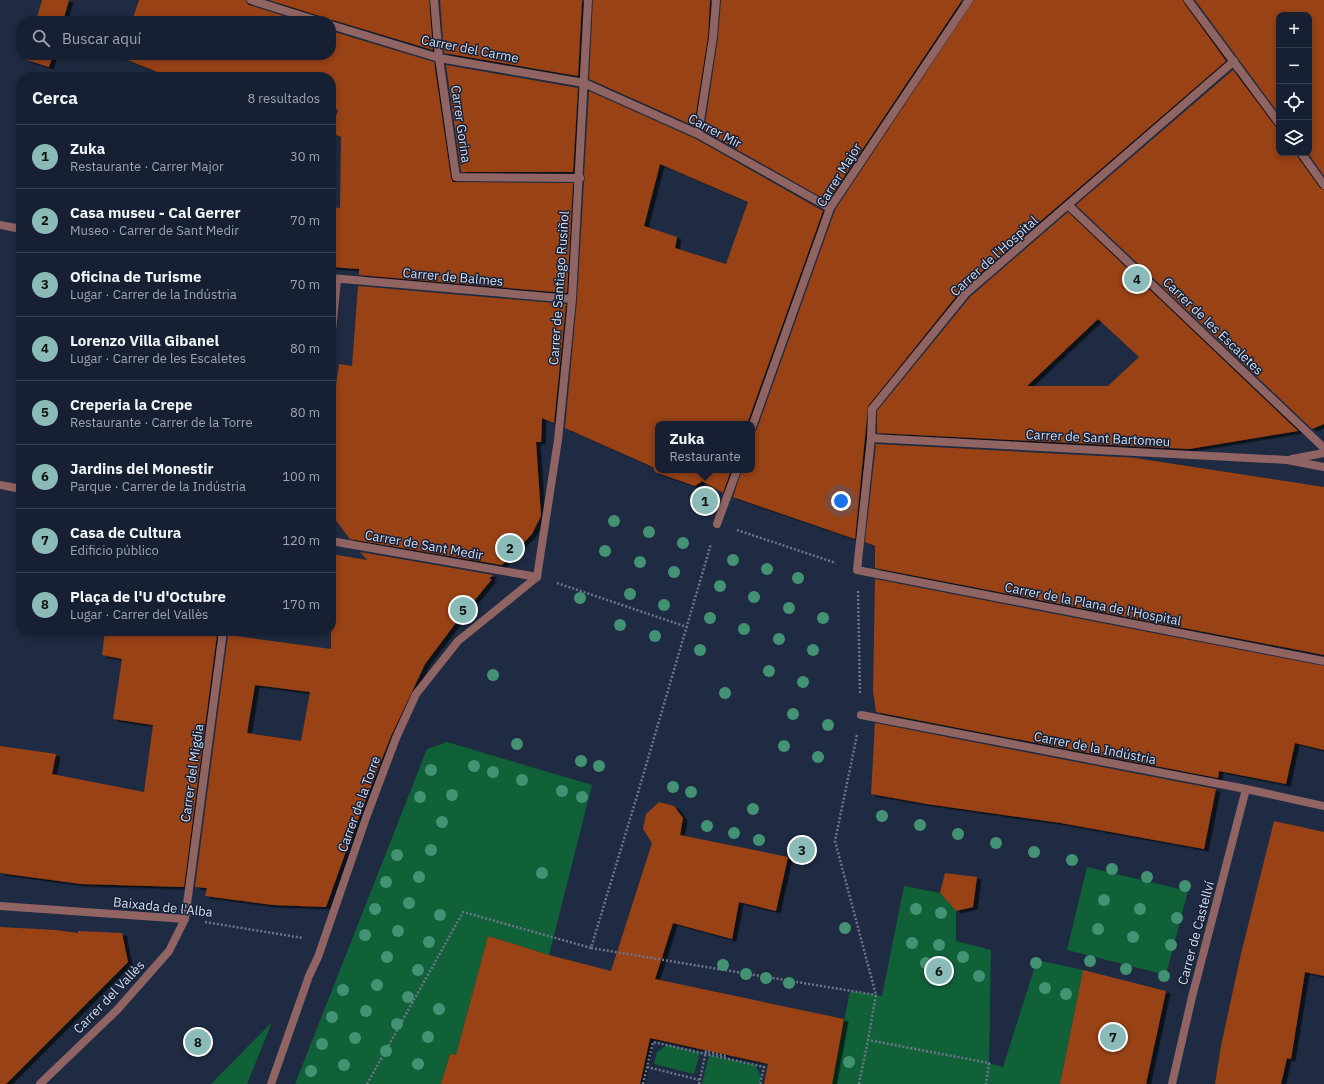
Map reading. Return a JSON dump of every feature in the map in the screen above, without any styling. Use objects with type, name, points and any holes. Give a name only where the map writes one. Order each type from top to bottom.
[{"type":"street","points":[[251,0],[302,16]]},
{"type":"street","name":"Carrer Gorina","points":[[434,0],[439,58],[456,177],[580,178]]},
{"type":"street","name":"Carrer de Santiago Rusiñol","points":[[538,577],[558,440],[572,299],[580,178],[588,0]]},
{"type":"street","points":[[698,134],[713,37],[716,0]]},
{"type":"street","name":"Carrer Major","points":[[754,421],[830,208],[969,0]]},
{"type":"street","points":[[1188,0],[1277,120]]},
{"type":"street","name":"Carrer del Carme","points":[[336,27],[439,58],[584,83]]},
{"type":"street","name":"Carrer de l'Hospital","points":[[857,570],[871,438],[872,409],[966,293],[1234,61]]},
{"type":"street","name":"Carrer Mir","points":[[584,83],[698,134],[830,208]]},
{"type":"street","points":[[1303,156],[1324,185]]},
{"type":"street","name":"Carrer de les Escaletes","points":[[1068,204],[1324,448]]},
{"type":"street","points":[[0,225],[16,228]]},
{"type":"street","name":"Carrer de Balmes","points":[[336,279],[572,299]]},
{"type":"street","name":"Carrer de Sant Bartomeu","points":[[871,438],[1287,460],[1324,467]]},
{"type":"street","points":[[1287,460],[1324,453]]},
{"type":"street","points":[[717,524],[736,473]]},
{"type":"street","points":[[0,485],[16,488]]},
{"type":"street","name":"Carrer de Sant Medir","points":[[336,542],[538,577]]},
{"type":"street","name":"Carrer de la Plana de l'Hospital","points":[[857,570],[1324,661]]},
{"type":"street","name":"Carrer de la Torre","points":[[271,1084],[309,976],[318,957],[322,941],[367,815],[396,738],[416,694],[458,641],[538,577]]},
{"type":"street","name":"Carrer del Migdia","points":[[185,919],[222,636]]},
{"type":"street","name":"Carrer de la Indústria","points":[[861,715],[1246,789],[1324,806]]},
{"type":"street","name":"Carrer de Castellví","points":[[1172,1084],[1194,990],[1246,789]]},
{"type":"street","name":"Baixada de l'Alba","points":[[0,906],[185,919]]},
{"type":"street","name":"Carrer del Vallès","points":[[40,1084],[117,1010],[164,957],[169,951],[185,919]]},
{"type":"path","points":[[591,948],[717,524],[857,570],[861,715],[834,841],[876,995],[860,1084]]},
{"type":"path","points":[[538,577],[687,627]]},
{"type":"path","points":[[367,1084],[463,912],[591,948],[876,995]]},
{"type":"path","name":"Baixada de l'Alba","points":[[185,919],[322,941]]},
{"type":"path","points":[[868,1040],[989,1063],[986,1084]]},
{"type":"path","points":[[643,1084],[653,1042],[764,1067],[760,1084]]},
{"type":"path","points":[[699,1084],[706,1051],[726,1056]]},
{"type":"path","points":[[647,1067],[700,1080]]},
{"type":"green space","points":[[447,742],[592,785],[549,955],[488,936],[456,1055],[450,1054],[441,1084],[295,1084],[427,749]]},
{"type":"green space","points":[[1087,867],[1188,891],[1166,975],[1067,950]]},
{"type":"green space","points":[[904,886],[940,893],[956,911],[956,941],[991,950],[989,1063],[1003,1067],[1037,960],[1083,970],[1060,1084],[832,1084],[850,991],[882,996]]},
{"type":"green space","points":[[272,1022],[247,1084],[211,1084]]},
{"type":"green space","points":[[667,1045],[700,1053],[694,1074],[654,1064],[657,1052]]},
{"type":"green space","points":[[709,1055],[755,1065],[761,1076],[759,1084],[702,1084]]},
{"type":"building","points":[[42,0],[69,0],[64,16],[37,16]]},
{"type":"building","points":[[139,0],[246,0],[249,5],[284,16],[134,16]]},
{"type":"building","points":[[269,0],[429,0],[433,50],[336,21],[336,16],[320,16]]},
{"type":"building","points":[[440,0],[582,0],[578,76],[444,53]]},
{"type":"building","points":[[593,0],[710,0],[708,36],[694,126],[589,79]]},
{"type":"building","points":[[721,0],[962,0],[828,201],[704,131],[718,38]]},
{"type":"building","points":[[974,0],[1183,0],[1226,61],[962,289],[868,406],[855,539],[733,497],[741,473],[755,473],[755,431],[835,210]]},
{"type":"building","points":[[1195,0],[1324,0],[1324,176],[1310,156],[1312,156],[1312,12],[1276,12],[1276,110]]},
{"type":"building","points":[[336,33],[434,62],[451,178],[453,182],[573,183],[567,293],[359,275],[359,269],[336,267],[336,208],[340,208],[341,137],[336,135],[336,117],[338,110],[336,109],[336,72],[158,72],[128,60],[336,60]]},
{"type":"building","points":[[27,60],[51,60],[49,67]]},
{"type":"building","points":[[446,65],[578,88],[573,172],[461,172]]},
{"type":"building","points":[[1233,70],[1276,126],[1276,156],[1297,156],[1320,188],[1324,190],[1324,424],[1312,429],[1076,205]]},
{"type":"building","points":[[589,91],[696,139],[823,211],[748,421],[655,421],[655,472],[653,467],[565,428],[577,300]],"holes":[[[660,164],[748,202],[726,264],[675,248],[677,237],[644,226]]]},
{"type":"building","points":[[1068,212],[1298,431],[1189,449],[877,433],[877,411],[970,297]],"holes":[[[1098,319],[1139,357],[1108,386],[1027,386]]]},
{"type":"building","points":[[358,286],[566,304],[554,423],[542,418],[541,442],[536,442],[541,516],[532,534],[502,565],[350,539],[336,521],[336,386],[339,364],[352,366]]},
{"type":"building","points":[[876,444],[1138,458],[1135,458],[1324,487],[1324,655],[875,568],[875,546],[865,542]]},
{"type":"building","points":[[658,473],[730,473],[723,493],[702,481],[695,486]]},
{"type":"building","points":[[360,552],[493,575],[489,579],[492,579],[455,624],[425,664],[391,736],[350,840],[326,907],[273,905],[205,896],[207,888],[195,887],[228,636],[331,649],[331,636],[336,636],[336,555],[367,560]],"holes":[[[255,685],[310,692],[301,741],[247,733]]]},
{"type":"building","points":[[875,579],[1324,666],[1324,750],[1295,743],[1286,784],[1219,771],[1218,778],[876,712],[873,691]]},
{"type":"building","points":[[104,636],[217,636],[184,887],[81,884],[0,873],[0,746],[56,754],[52,774],[144,792],[153,725],[113,719],[122,659],[102,655]]},
{"type":"building","points":[[875,723],[1216,789],[1204,849],[1061,823],[927,804],[871,794]]},
{"type":"building","points":[[659,802],[674,806],[683,818],[680,835],[788,857],[776,911],[739,902],[732,939],[673,923],[655,979],[844,1019],[832,1084],[764,1084],[768,1064],[650,1038],[640,1084],[441,1084],[450,1054],[456,1055],[488,936],[549,955],[611,971],[652,843],[643,829],[646,814]]},
{"type":"building","points":[[1274,821],[1324,832],[1324,976],[1305,972],[1291,1059],[1287,1058],[1281,1084],[1215,1084],[1221,1046],[1240,958]]},
{"type":"building","points":[[945,873],[977,877],[973,907],[956,911],[940,893]]},
{"type":"building","points":[[0,927],[56,930],[78,933],[78,931],[122,933],[128,962],[6,1084],[0,1084]]},
{"type":"building","points":[[1083,970],[1166,991],[1146,1084],[1060,1084]]},
{"type":"place","name":"Lorenzo Villa Gibanel","points":[[1137,279]]},
{"type":"place","name":"Zuka","points":[[705,501]]},
{"type":"place","name":"Casa museu - Cal Gerrer","points":[[510,548]]},
{"type":"place","name":"Creperia la Crepe","points":[[463,610]]},
{"type":"place","name":"Oficina de Turisme","points":[[802,850]]},
{"type":"place","name":"Jardins del Monestir","points":[[939,971]]},
{"type":"place","name":"Casa de Cultura","points":[[1113,1037]]},
{"type":"place","name":"Plaça de l'U d'Octubre","points":[[198,1042]]}]
